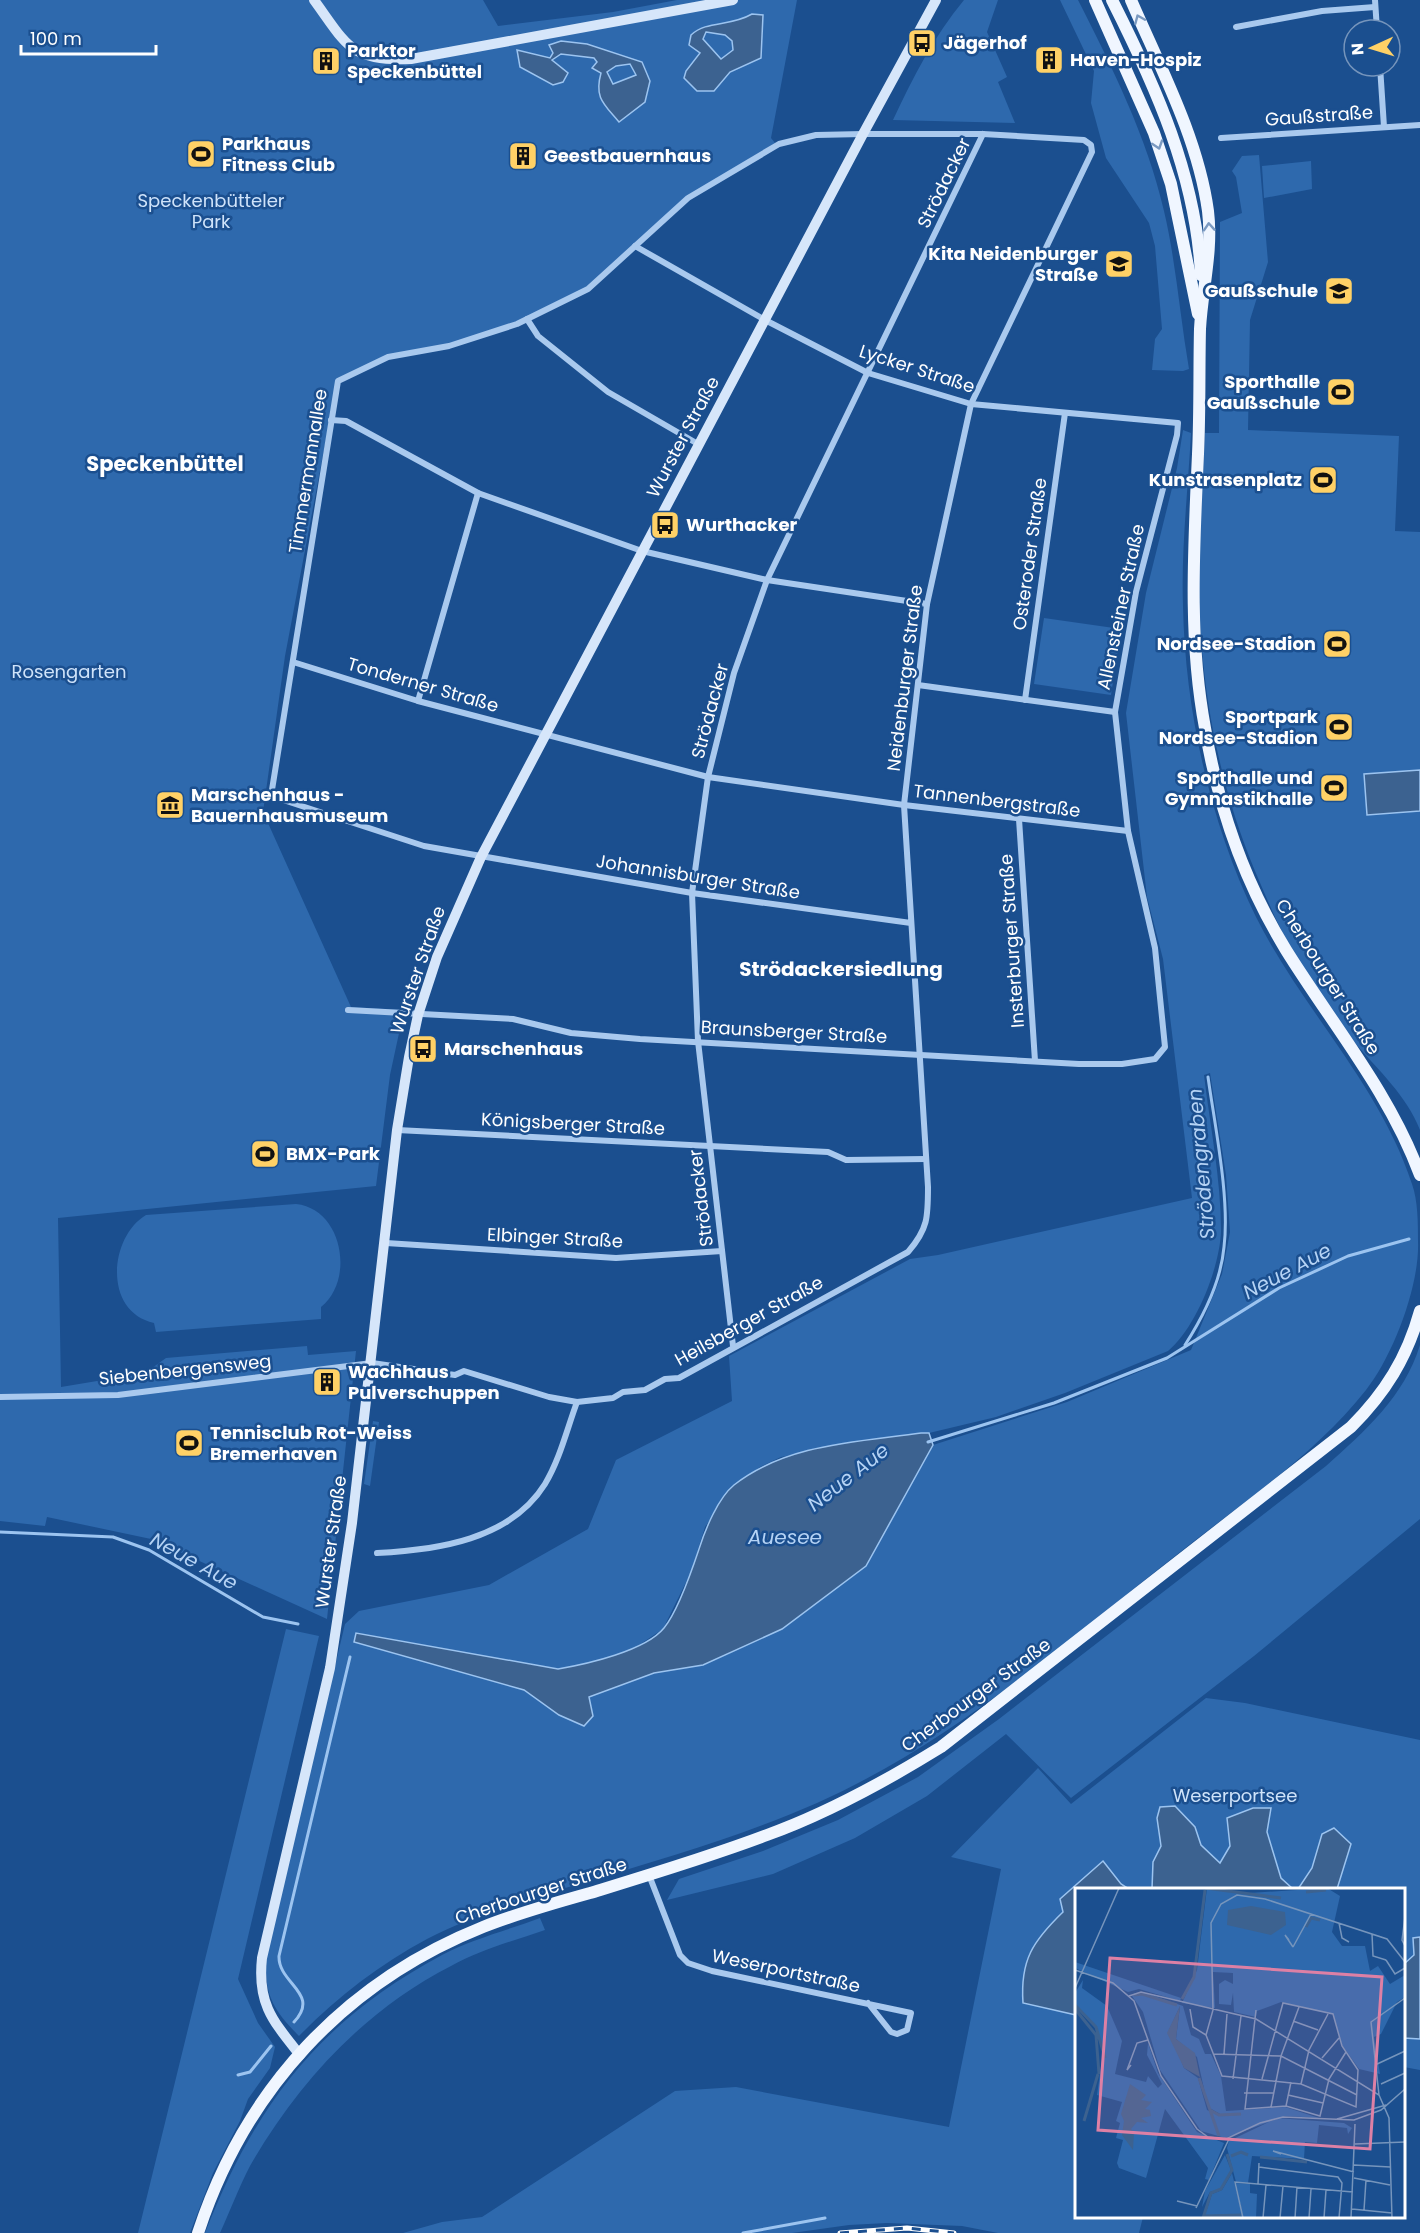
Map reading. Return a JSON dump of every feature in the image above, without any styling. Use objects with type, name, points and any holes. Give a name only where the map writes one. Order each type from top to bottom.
[{"type":"main road","name":"Cherbourger Straße","points":[[1095,0],[1154,133],[1171,184],[1200,327]]},
{"type":"main road","points":[[1112,0],[1163,110],[1189,187],[1199,248],[1200,327]]},
{"type":"main road","name":"Cherbourger Straße","points":[[1131,0],[1190,143],[1206,198],[1210,242],[1200,327],[1193,616],[1196,672],[1217,785],[1234,842],[1265,912],[1290,956],[1380,1092],[1408,1144],[1420,1175]]},
{"type":"main road","name":"Cherbourger Straße","points":[[300,2055],[326,2026],[359,1996],[419,1956],[510,1917],[649,1875],[768,1835],[829,1809],[901,1771],[964,1730],[1351,1428],[1377,1400],[1399,1367],[1420,1311]]},
{"type":"main road","points":[[198,2233],[222,2172],[266,2098],[300,2055]]},
{"type":"street","points":[[314,0],[351,47],[375,60],[388,60],[411,59],[728,0]]},
{"type":"street","name":"Wurster Straße","points":[[300,2055],[272,2019],[263,2001],[260,1978],[265,1947],[332,1659],[349,1549],[372,1363],[397,1130],[408,1057],[418,1015],[448,929],[481,857],[698,444],[936,0]]},
{"type":"street","points":[[1236,27],[1375,4]]},
{"type":"street","points":[[1381,78],[1384,127]]},
{"type":"street","name":"Gaußstraße","points":[[1221,138],[1420,125]]},
{"type":"street","points":[[863,134],[983,134]]},
{"type":"street","name":"Timmermannallee","points":[[271,796],[338,381],[388,357],[449,346],[527,319],[588,290],[688,198],[770,148],[816,135],[863,134]]},
{"type":"street","name":"Neidenburger Straße","points":[[920,1238],[928,1218],[926,1159],[904,805],[927,604],[971,404],[1092,152],[1091,145],[1084,140],[983,134]]},
{"type":"street","name":"Strödacker","points":[[733,1346],[698,1041],[692,893],[708,777],[734,673],[767,580],[983,134]]},
{"type":"street","name":"Lycker Straße","points":[[635,246],[765,320],[868,373],[971,404],[1178,423]]},
{"type":"street","points":[[527,319],[538,336],[608,392],[698,444]]},
{"type":"street","name":"Osteroder Straße","points":[[1025,699],[1065,413]]},
{"type":"street","points":[[331,420],[346,421],[478,493],[642,551],[767,580],[927,604]]},
{"type":"street","name":"Allensteiner Straße","points":[[1165,1047],[1155,948],[1128,831],[1115,712],[1136,592],[1177,435],[1178,423]]},
{"type":"street","points":[[418,701],[478,493]]},
{"type":"street","name":"Tonderner Straße","points":[[293,662],[418,701],[545,736]]},
{"type":"street","points":[[918,685],[1115,712]]},
{"type":"street","name":"Tannenbergstraße","points":[[545,736],[708,777],[904,805],[1128,831]]},
{"type":"street","name":"Johannisburger Straße","points":[[271,796],[424,846],[692,893],[911,923]]},
{"type":"street","name":"Insterburger Straße","points":[[1019,819],[1035,1061]]},
{"type":"street","points":[[348,1010],[418,1015]]},
{"type":"street","name":"Braunsberger Straße","points":[[418,1015],[513,1019],[571,1032],[1035,1061],[1122,1064],[1155,1059],[1165,1047]]},
{"type":"street","name":"Königsberger Straße","points":[[397,1130],[828,1152],[846,1160],[926,1159]]},
{"type":"street","points":[[1408,1144],[1420,1159]]},
{"type":"street","name":"Heilsberger Straße","points":[[372,1363],[455,1375],[464,1371],[549,1397],[577,1402],[613,1398],[623,1392],[645,1390],[666,1379],[679,1378],[733,1346],[908,1252],[920,1238]]},
{"type":"street","name":"Elbinger Straße","points":[[386,1243],[616,1258],[722,1251]]},
{"type":"street","name":"Siebenbergensweg","points":[[0,1397],[118,1395],[372,1363]]},
{"type":"street","points":[[377,1553],[413,1551],[465,1540],[500,1526],[517,1515],[533,1500],[553,1469],[577,1402]]},
{"type":"street","name":"Weserportstraße","points":[[649,1875],[674,1944],[688,1963],[705,1969],[868,2003],[911,2013],[907,2030],[897,2034],[891,2031],[868,2003]]},
{"type":"green space","name":"Speckenbütteler Park","points":[[0,0],[483,0],[498,26],[613,12],[677,0],[797,0],[771,138],[775,143],[686,197],[587,288],[516,322],[448,345],[387,356],[337,381],[285,656],[263,812],[351,1007],[404,1010],[390,1075],[376,1186],[58,1218],[61,1387],[145,1373],[166,1358],[307,1346],[308,1355],[356,1351],[327,1619],[151,1539],[47,1517],[45,1526],[0,1521]]},
{"type":"green space","points":[[964,0],[998,0],[987,32],[1007,77],[998,82],[1015,123],[893,120],[925,57]]},
{"type":"green space","points":[[1060,0],[1078,0],[1116,77],[1148,156],[1168,230],[1189,369],[1183,371],[1152,370],[1155,339],[1162,329],[1155,246],[1149,223],[1106,158],[1091,103],[1094,71]]},
{"type":"green space","name":"Sportpark Nordsee-Stadion","points":[[1259,155],[1268,262],[1250,320],[1248,430],[1399,436],[1395,531],[1420,532],[1420,1130],[1400,1094],[1355,1043],[1331,1011],[1278,923],[1255,871],[1234,814],[1219,757],[1208,698],[1201,638],[1199,561],[1205,433],[1219,433],[1220,222],[1242,213],[1236,177],[1232,171],[1242,156]]},
{"type":"green space","points":[[1311,161],[1312,189],[1264,198],[1262,166]]},
{"type":"green space","points":[[1183,430],[1191,433],[1183,585],[1189,685],[1203,765],[1225,843],[1256,917],[1275,951],[1381,1113],[1398,1148],[1414,1191],[1418,1234],[1415,1278],[1403,1319],[1386,1359],[1366,1390],[1346,1414],[1300,1458],[1004,1690],[914,1752],[817,1803],[733,1836],[506,1906],[446,1930],[409,1949],[375,1971],[328,2008],[299,2036],[282,2017],[271,1998],[266,1978],[267,1952],[345,1624],[359,1611],[489,1585],[588,1529],[616,1460],[732,1401],[729,1356],[910,1259],[938,1255],[1192,1198],[1163,959],[1147,897],[1126,713],[1146,593],[1177,468]],"holes":[[[1210,1073],[1226,1175],[1230,1232],[1222,1274],[1191,1350],[1067,1402],[933,1445],[866,1566],[782,1629],[703,1665],[654,1673],[589,1697],[559,1715],[524,1690],[354,1642],[356,1633],[558,1669],[585,1665],[633,1649],[663,1629],[691,1572],[705,1527],[732,1487],[760,1467],[781,1457],[862,1441],[929,1433],[996,1417],[1065,1393],[1168,1351],[1188,1328],[1205,1296],[1220,1246],[1219,1192],[1204,1075]]]},
{"type":"green space","points":[[1044,618],[1121,629],[1111,695],[1034,684]]},
{"type":"green space","points":[[296,1204],[312,1209],[325,1218],[334,1232],[339,1247],[338,1280],[332,1295],[321,1307],[321,1319],[156,1332],[154,1323],[137,1316],[126,1305],[119,1290],[117,1273],[119,1256],[124,1240],[146,1215]]},
{"type":"green space","points":[[1420,1345],[1420,1519],[1254,1656],[1071,1798],[1006,1734],[927,1796],[855,1838],[773,1874],[667,1900],[679,1879],[763,1851],[838,1820],[918,1777],[999,1719],[1326,1466],[1369,1426],[1394,1397],[1413,1364]]},
{"type":"green space","points":[[373,1421],[379,1422],[370,1486],[364,1484]]},
{"type":"green space","points":[[286,1629],[319,1636],[238,1979],[258,2023],[275,2047],[270,2068],[248,2099],[240,2121],[213,2173],[190,2233],[138,2233]]},
{"type":"green space","points":[[1206,1698],[1245,1703],[1420,1740],[1420,2070],[1405,2067],[1405,1888],[1075,1888],[1075,2218],[1143,2218],[1139,2233],[998,2233],[962,2226],[887,2223],[849,2225],[792,2233],[403,2233],[442,2222],[482,2217],[675,2091],[736,2087],[949,2127],[1001,1869],[951,1857],[1038,1768],[1071,1804]]},
{"type":"green space","points":[[540,1918],[545,1930],[462,1960],[420,1984],[362,2026],[312,2077],[269,2135],[246,2174],[220,2233],[205,2233],[224,2187],[270,2106],[296,2071],[326,2038],[360,2008],[442,1955],[478,1939]]},
{"type":"water","points":[[752,14],[763,15],[761,58],[730,72],[714,91],[697,91],[684,78],[686,71],[700,53],[689,45],[691,35],[704,27]],"holes":[[[706,32],[725,35],[732,41],[733,50],[721,59],[703,39]]]},
{"type":"water","points":[[561,41],[587,44],[642,62],[650,81],[645,102],[619,122],[600,95],[601,73],[592,68],[597,62],[594,58],[561,54],[552,60],[568,73],[563,82],[553,85],[520,67],[517,50],[550,58],[553,53],[549,45]],"holes":[[[630,64],[636,75],[613,84],[607,72],[616,66]]]},
{"type":"water","points":[[1420,770],[1420,811],[1367,815],[1364,774]]},
{"type":"water","name":"Auesee","points":[[929,1433],[933,1445],[866,1566],[782,1629],[703,1665],[654,1673],[589,1697],[593,1716],[584,1726],[559,1715],[524,1690],[354,1642],[356,1633],[558,1669],[630,1650],[655,1636],[669,1621],[684,1590],[713,1515],[734,1485],[754,1471],[799,1453],[847,1443]]},
{"type":"water","name":"Weserportsee","points":[[1175,1806],[1195,1827],[1201,1845],[1220,1863],[1230,1846],[1227,1818],[1253,1808],[1271,1808],[1267,1832],[1281,1878],[1292,1888],[1152,1888],[1153,1862],[1161,1846],[1157,1818],[1160,1807]]},
{"type":"water","name":"Weserportsee","points":[[1334,1828],[1351,1844],[1337,1888],[1299,1888],[1312,1868],[1322,1834]]},
{"type":"water","points":[[1103,1861],[1121,1884],[1127,1888],[1075,1888],[1075,2015],[1023,2003],[1026,1963],[1036,1942],[1063,1912],[1060,1899]]},
{"type":"water","points":[[1420,1937],[1420,2039],[1405,2038],[1405,1963],[1414,1955],[1413,1938]]},
{"type":"waterway","name":"Strödengraben","points":[[1185,1345],[1210,1298],[1219,1273],[1224,1247],[1223,1185],[1208,1077]]},
{"type":"waterway","name":"Neue Aue","points":[[928,1442],[1054,1403],[1167,1358],[1279,1288],[1348,1256],[1409,1239]]},
{"type":"waterway","name":"Neue Aue","points":[[0,1532],[113,1537],[149,1550],[263,1617],[298,1624]]},
{"type":"waterway","points":[[294,2022],[301,2012],[303,2003],[301,1996],[280,1966],[279,1956],[350,1657]]},
{"type":"waterway","points":[[238,2075],[250,2072],[271,2046]]},
{"type":"waterway","points":[[743,2233],[825,2218]]},
{"type":"railway","points":[[840,2233],[907,2228],[954,2233]]},
{"type":"place","name":"Jägerhof","points":[[922,43]]},
{"type":"place","name":"Haven-Hospiz","points":[[1049,60]]},
{"type":"place","name":"Parktor Speckenbüttel","points":[[326,61]]},
{"type":"place","name":"Parkhaus Fitness Club","points":[[201,154]]},
{"type":"place","name":"Geestbauernhaus","points":[[523,156]]},
{"type":"place","name":"Kita Neidenburger Straße","points":[[1119,264]]},
{"type":"place","name":"Gaußschule","points":[[1339,291]]},
{"type":"place","name":"Sporthalle Gaußschule","points":[[1341,392]]},
{"type":"place","name":"Kunstrasenplatz","points":[[1323,480]]},
{"type":"place","name":"Wurthacker","points":[[665,525]]},
{"type":"place","name":"Nordsee-Stadion","points":[[1337,644]]},
{"type":"place","name":"Sportpark Nordsee-Stadion","points":[[1339,727]]},
{"type":"place","name":"Sporthalle und Gymnastikhalle","points":[[1334,788]]},
{"type":"place","name":"Marschenhaus - Bauernhausmuseum","points":[[170,805]]},
{"type":"place","name":"Marschenhaus","points":[[423,1049]]},
{"type":"place","name":"BMX-Park","points":[[265,1154]]},
{"type":"place","name":"Wachhaus Pulverschuppen","points":[[327,1382]]},
{"type":"place","name":"Tennisclub Rot-Weiss Bremerhaven","points":[[189,1443]]},
{"type":"district","name":"Speckenbüttel","points":[[165,464]]},
{"type":"district","name":"Strödackersiedlung","points":[[841,969]]},
{"type":"park label","name":"Rosengarten","points":[[69,672]]}]
